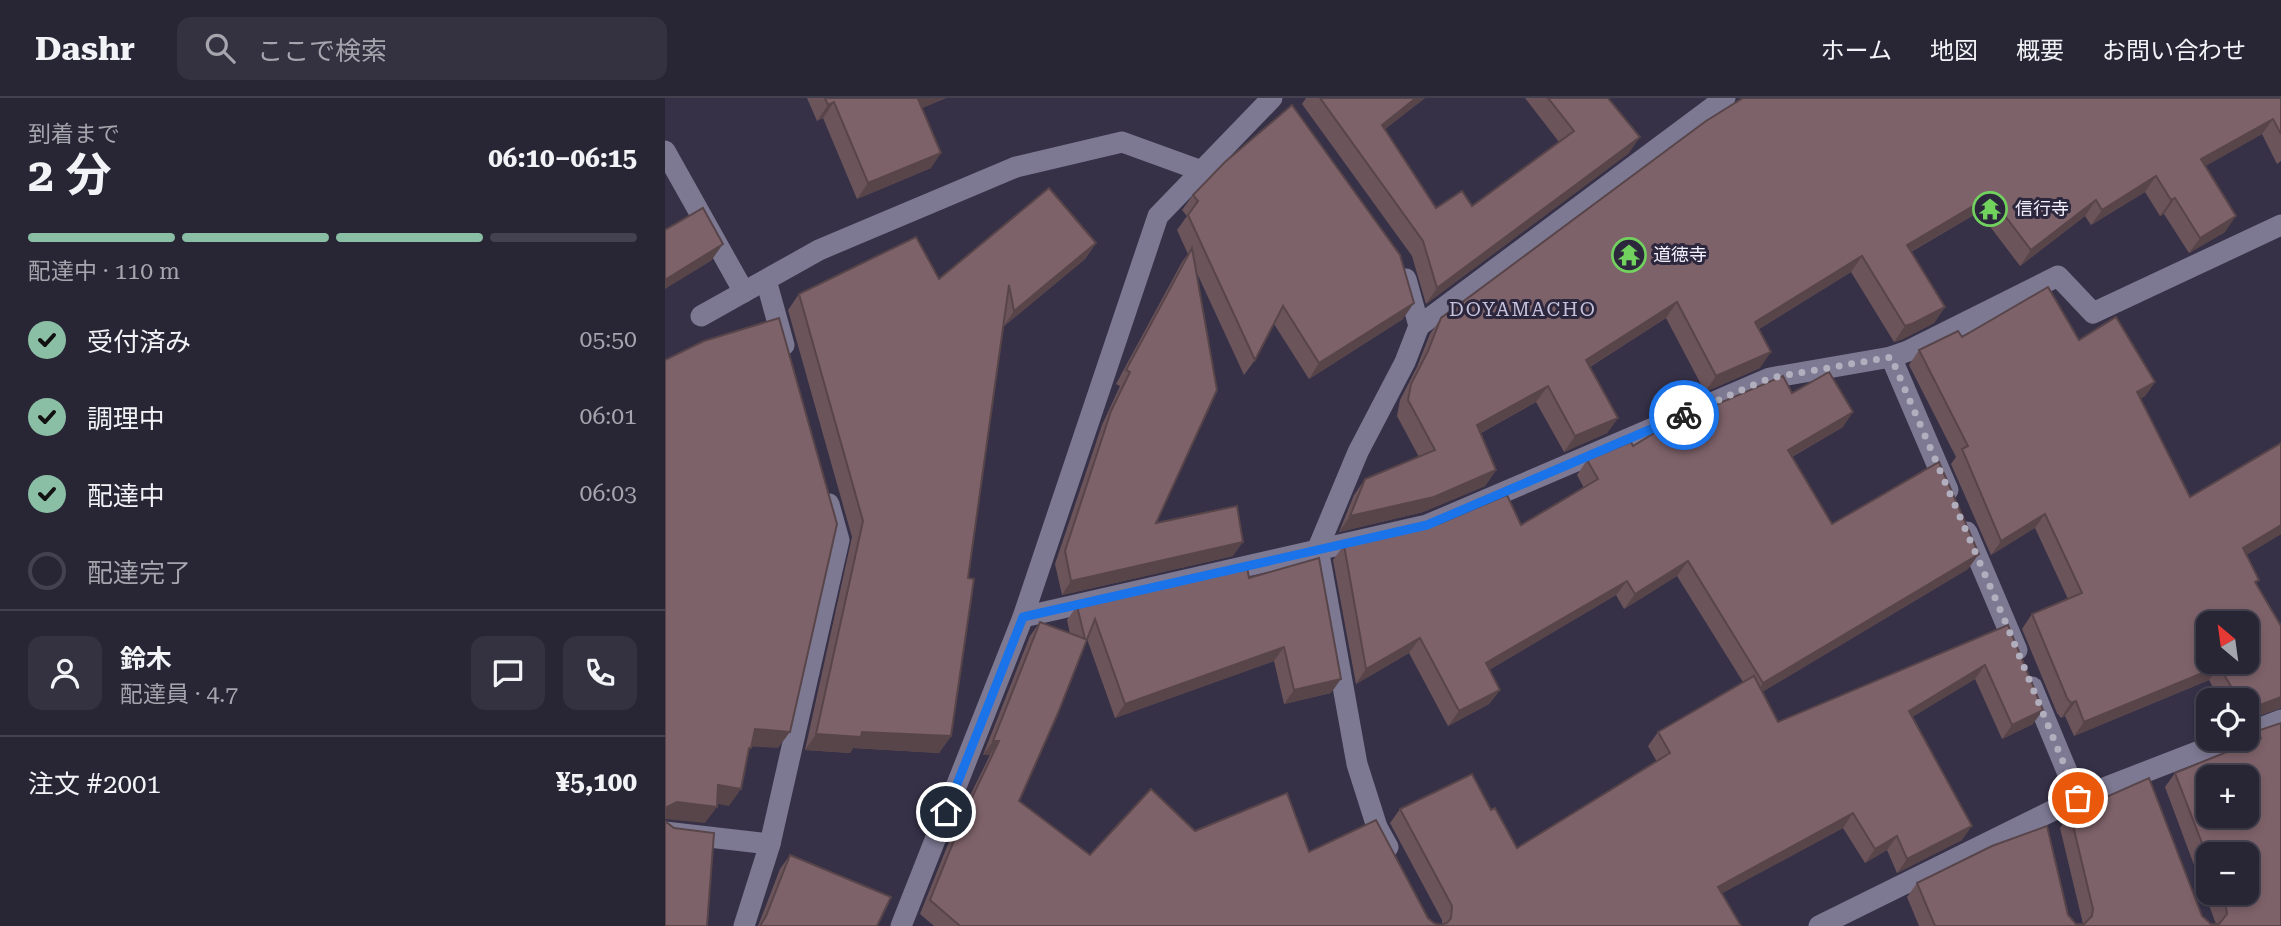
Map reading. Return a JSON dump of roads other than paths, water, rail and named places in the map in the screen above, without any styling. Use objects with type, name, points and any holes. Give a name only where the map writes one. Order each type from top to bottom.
[{"type":"street","points":[[1396,862],[1377,827],[1357,764],[1318,548],[1358,452],[1405,362],[1419,326],[1725,98]]},
{"type":"street","points":[[901,926],[1023,617],[1158,216],[1202,171],[1281,102]]},
{"type":"street","points":[[701,316],[819,250],[1016,167],[1122,142],[1202,171]]},
{"type":"street","points":[[665,151],[744,292]]},
{"type":"street","points":[[1023,617],[1427,525],[1770,378],[1891,357],[1908,351],[2058,276],[2093,313],[2281,225]]},
{"type":"street","points":[[1401,264],[1419,326]]},
{"type":"street","points":[[766,280],[791,371]]},
{"type":"street","points":[[1891,357],[2078,798]]},
{"type":"street","points":[[744,926],[770,844],[839,540],[824,488]]},
{"type":"street","points":[[2259,728],[2281,720]]},
{"type":"street","points":[[1819,926],[2078,798],[2147,780],[2206,751]]},
{"type":"street","points":[[2044,815],[2049,840]]},
{"type":"street","points":[[665,831],[770,844]]},
{"type":"place","name":"信行寺","points":[[1990,209]]},
{"type":"place","name":"道徳寺","points":[[1629,255]]},
{"type":"district","name":"DOYAMACHO","points":[[1523,309]]}]
